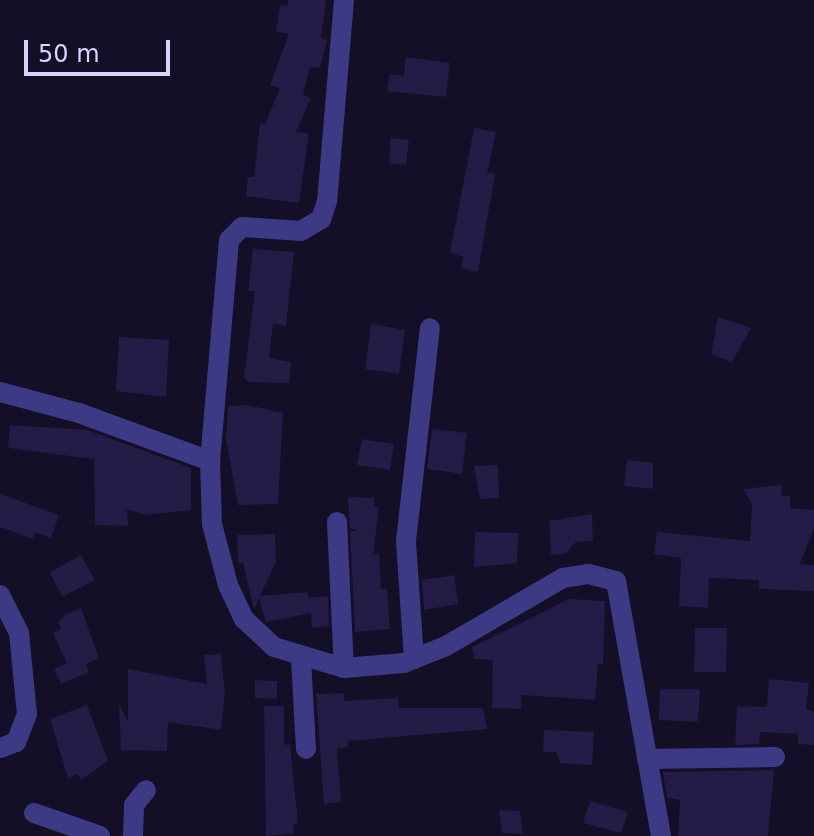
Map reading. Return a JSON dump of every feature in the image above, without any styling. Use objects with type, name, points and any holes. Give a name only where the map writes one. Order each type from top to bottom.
[{"type":"street","points":[[344,0],[327,201],[321,219],[301,231],[242,227],[229,240],[210,461],[212,524],[228,585],[244,619],[259,634],[301,659],[344,668],[414,659],[485,626],[555,582],[589,574],[609,578],[620,591],[661,836]]},
{"type":"street","points":[[414,659],[406,541],[430,328]]},
{"type":"street","points":[[0,392],[79,413],[210,461]]},
{"type":"street","points":[[337,522],[344,668]]},
{"type":"street","points":[[0,595],[19,633],[27,714],[16,742],[0,748]]},
{"type":"street","points":[[301,659],[306,749]]},
{"type":"street","points":[[647,759],[775,757]]},
{"type":"street","points":[[133,836],[134,805],[146,790]]},
{"type":"street","points":[[34,813],[100,836]]},
{"type":"building","points":[[288,0],[326,0],[321,38],[327,40],[320,68],[310,67],[303,95],[311,98],[296,132],[309,133],[299,203],[246,196],[248,177],[254,177],[260,123],[265,124],[280,88],[270,85],[289,34],[276,32],[280,5],[288,6]]},
{"type":"building","points":[[406,57],[450,63],[446,97],[387,91],[390,74],[404,76]]},
{"type":"building","points":[[474,128],[496,132],[487,173],[495,174],[478,272],[461,268],[464,257],[450,253]]},
{"type":"building","points":[[391,138],[409,140],[406,165],[389,163]]},
{"type":"building","points":[[253,249],[294,252],[286,326],[273,323],[269,358],[291,362],[289,383],[248,382],[244,377],[255,291],[248,291]]},
{"type":"building","points":[[718,317],[751,328],[732,362],[711,354]]},
{"type":"building","points":[[371,324],[405,330],[399,374],[365,369]]},
{"type":"building","points":[[119,337],[169,340],[166,397],[116,391]]},
{"type":"building","points":[[247,405],[283,413],[278,504],[238,505],[226,439],[228,406]]},
{"type":"building","points":[[10,425],[87,430],[191,468],[191,510],[144,515],[127,509],[128,526],[95,525],[94,459],[8,448]]},
{"type":"building","points":[[432,429],[467,433],[462,474],[427,469]]},
{"type":"building","points":[[362,439],[394,444],[390,470],[357,465]]},
{"type":"building","points":[[627,460],[653,463],[653,489],[624,486]]},
{"type":"building","points":[[498,465],[499,498],[480,499],[474,466]]},
{"type":"building","points":[[782,485],[781,496],[790,496],[790,508],[814,510],[814,528],[800,564],[814,565],[814,591],[759,589],[759,580],[709,578],[708,608],[679,606],[681,558],[654,554],[657,532],[750,541],[752,504],[743,489]]},
{"type":"building","points":[[0,494],[59,515],[51,538],[35,532],[33,539],[0,527]]},
{"type":"building","points":[[348,497],[374,498],[374,507],[379,507],[373,555],[379,554],[381,589],[387,589],[390,629],[355,632],[350,531],[359,531],[350,528]]},
{"type":"building","points":[[592,514],[593,541],[576,542],[566,553],[551,555],[549,521]]},
{"type":"building","points":[[475,532],[518,533],[517,563],[474,567]]},
{"type":"building","points":[[275,534],[276,562],[260,596],[308,592],[309,598],[328,596],[329,626],[312,628],[311,613],[266,622],[259,598],[254,609],[243,563],[238,563],[237,535]]},
{"type":"building","points":[[81,555],[95,580],[62,597],[50,572]]},
{"type":"building","points":[[454,575],[458,604],[424,610],[422,580]]},
{"type":"building","points":[[569,599],[605,601],[603,664],[598,664],[595,700],[522,695],[521,709],[492,708],[493,660],[474,659],[472,647]]},
{"type":"building","points":[[81,608],[99,658],[86,664],[89,672],[61,684],[54,669],[67,663],[53,633],[61,629],[58,622],[65,615]]},
{"type":"building","points":[[695,628],[727,628],[726,672],[694,672]]},
{"type":"building","points":[[221,654],[225,694],[221,730],[168,722],[167,751],[121,750],[119,704],[128,722],[128,669],[207,684],[204,655]]},
{"type":"building","points":[[769,679],[809,683],[806,708],[814,713],[814,745],[798,744],[798,734],[760,732],[759,744],[735,745],[737,706],[767,707]]},
{"type":"building","points":[[255,680],[277,681],[277,699],[255,698]]},
{"type":"building","points":[[660,689],[700,689],[698,722],[659,720]]},
{"type":"building","points":[[344,693],[344,701],[398,698],[399,708],[483,708],[487,729],[348,741],[349,747],[337,748],[341,802],[324,804],[316,694]]},
{"type":"building","points":[[87,705],[108,761],[81,780],[78,774],[68,778],[50,719]]},
{"type":"building","points":[[264,706],[284,706],[284,745],[290,744],[298,823],[293,824],[294,834],[266,836]]},
{"type":"building","points":[[544,730],[594,732],[592,765],[560,763],[556,752],[543,752]]},
{"type":"building","points":[[774,770],[768,836],[678,836],[680,800],[667,798],[663,772]]},
{"type":"building","points":[[590,801],[628,812],[621,833],[583,823]]},
{"type":"building","points":[[499,810],[520,811],[523,834],[502,833]]}]
